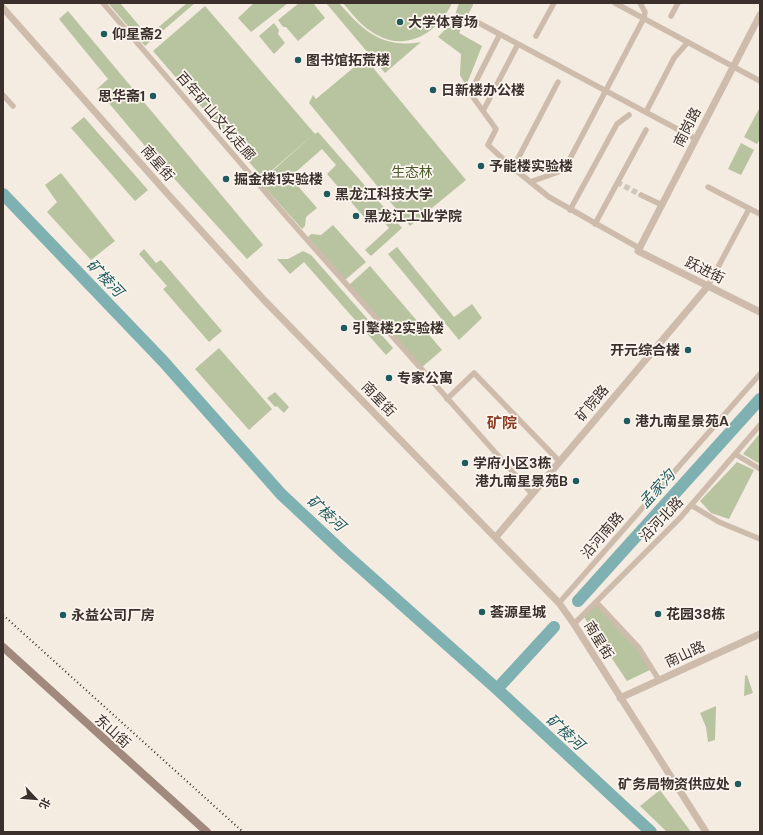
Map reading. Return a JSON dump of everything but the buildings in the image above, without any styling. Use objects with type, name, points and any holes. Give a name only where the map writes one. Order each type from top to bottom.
[{"type":"main road","name":"东山街","points":[[3,647],[207,832]]},
{"type":"street","name":"百年矿山文化走廊","points":[[103,3],[422,371],[532,494]]},
{"type":"street","points":[[536,36],[554,3]]},
{"type":"street","points":[[615,3],[760,81]]},
{"type":"street","points":[[530,182],[564,170],[644,18],[645,12],[640,3]]},
{"type":"street","points":[[671,16],[678,3]]},
{"type":"street","name":"南星街","points":[[3,8],[264,300],[559,603],[574,624],[706,832]]},
{"type":"street","name":"南岗路","points":[[638,250],[760,15]]},
{"type":"street","points":[[477,22],[696,139]]},
{"type":"street","points":[[500,34],[470,93],[496,129],[488,145],[513,168],[549,197],[638,250]]},
{"type":"street","points":[[646,112],[674,58],[688,42]]},
{"type":"street","points":[[483,111],[518,44]]},
{"type":"street","points":[[513,168],[558,82]]},
{"type":"street","points":[[3,95],[13,106]]},
{"type":"street","points":[[570,210],[617,124],[628,115]]},
{"type":"street","points":[[595,224],[646,130]]},
{"type":"street","points":[[708,187],[760,214]]},
{"type":"street","points":[[641,194],[662,205]]},
{"type":"street","points":[[708,286],[749,209]]},
{"type":"street","name":"跃进街","points":[[638,250],[760,312]]},
{"type":"street","name":"矿院路","points":[[496,537],[708,286]]},
{"type":"street","points":[[447,399],[474,373],[560,462]]},
{"type":"street","name":"沿河南路","points":[[559,603],[760,374]]},
{"type":"street","name":"沿河北路","points":[[574,624],[691,505],[760,425]]},
{"type":"street","points":[[735,454],[760,469]]},
{"type":"street","points":[[691,505],[719,522],[760,539]]},
{"type":"street","points":[[596,602],[639,648],[659,680]]},
{"type":"street","name":"南山路","points":[[620,698],[760,634]]},
{"type":"green space","points":[[108,3],[120,3],[148,36],[187,3],[195,3],[145,46]]},
{"type":"green space","points":[[254,3],[288,3],[251,32],[238,18]]},
{"type":"green space","points":[[299,3],[313,3],[325,18],[298,41],[286,27],[283,27],[278,20]]},
{"type":"green space","points":[[326,3],[339,3],[357,22],[375,36],[396,43],[421,42],[385,73]]},
{"type":"green space","name":"大学体育场","points":[[343,3],[452,3],[439,23],[430,30],[421,36],[410,40],[400,41],[388,40],[367,29]]},
{"type":"green space","points":[[459,3],[474,3],[459,33],[482,46],[466,86],[460,75],[461,54],[438,37],[453,21]]},
{"type":"green space","points":[[205,6],[315,134],[318,132],[402,228],[371,256],[365,250],[389,228],[373,210],[364,217],[327,174],[336,165],[322,149],[290,177],[317,208],[306,217],[305,226],[302,229],[260,182],[314,134],[263,178],[153,51]]},
{"type":"green space","points":[[68,11],[263,245],[247,259],[150,152],[97,89],[108,79],[59,19]]},
{"type":"green space","points":[[274,23],[279,30],[278,34],[285,43],[274,54],[259,36]]},
{"type":"green space","name":"生态林","points":[[365,58],[466,180],[410,226],[309,103],[313,95],[316,99]]},
{"type":"green space","points":[[760,107],[760,139],[757,144],[744,137]]},
{"type":"green space","points":[[84,117],[148,190],[135,201],[71,128]]},
{"type":"green space","points":[[741,143],[754,150],[741,175],[728,169]]},
{"type":"green space","points":[[61,173],[115,241],[91,260],[47,212],[57,202],[45,185]]},
{"type":"green space","points":[[333,225],[366,262],[345,280],[308,237],[311,234],[321,235]]},
{"type":"green space","points":[[397,247],[454,317],[472,304],[482,318],[459,340],[388,254]]},
{"type":"green space","points":[[144,249],[156,263],[161,260],[222,331],[209,342],[163,289],[167,286],[139,254]]},
{"type":"green space","points":[[303,251],[311,255],[393,348],[386,355],[304,262],[290,274],[277,259],[288,259]]},
{"type":"green space","points":[[370,266],[442,350],[421,368],[349,285]]},
{"type":"green space","points":[[219,348],[272,409],[249,430],[195,369]]},
{"type":"green space","points":[[275,392],[289,407],[284,413],[277,406],[275,407],[267,398]]},
{"type":"green space","points":[[760,433],[760,464],[743,454]]},
{"type":"green space","points":[[737,462],[754,470],[729,519],[711,513],[700,501]]},
{"type":"green space","points":[[597,604],[638,649],[652,669],[627,681],[584,617]]},
{"type":"green space","points":[[747,675],[753,693],[744,696],[745,676]]},
{"type":"green space","points":[[716,706],[715,740],[708,742],[706,727],[700,713]]},
{"type":"green space","points":[[660,790],[691,832],[667,832],[640,806]]},
{"type":"waterway","name":"矿棱河","points":[[3,194],[163,361],[281,494],[344,553],[497,689],[651,832]]},
{"type":"waterway","name":"孟家沟","points":[[578,601],[760,399]]},
{"type":"waterway","name":"孟家沟","points":[[497,689],[554,627]]},
{"type":"tunnel","points":[[617,182],[641,195]]},
{"type":"railway","points":[[3,615],[243,832]]},
{"type":"place","name":"大学体育场","points":[[400,22]]},
{"type":"place","name":"仰星斋2","points":[[104,34]]},
{"type":"place","name":"图书馆拓荒楼","points":[[298,60]]},
{"type":"place","name":"日新楼办公楼","points":[[433,90]]},
{"type":"place","name":"思华斋1","points":[[153,96]]},
{"type":"place","name":"予能楼实验楼","points":[[481,166]]},
{"type":"place","name":"掘金楼1实验楼","points":[[226,179]]},
{"type":"place","name":"黑龙江科技大学","points":[[327,194]]},
{"type":"place","name":"黑龙江工业学院","points":[[356,216]]},
{"type":"place","name":"引擎楼2实验楼","points":[[344,328]]},
{"type":"place","name":"开元综合楼","points":[[688,350]]},
{"type":"place","name":"专家公寓","points":[[389,378]]},
{"type":"place","name":"港九南星景苑A","points":[[627,421]]},
{"type":"place","name":"学府小区3栋","points":[[465,463]]},
{"type":"place","name":"港九南星景苑B","points":[[576,481]]},
{"type":"place","name":"荟源星城","points":[[482,612]]},
{"type":"place","name":"花园38栋","points":[[658,614]]},
{"type":"place","name":"永益公司厂房","points":[[63,615]]},
{"type":"place","name":"矿务局物资供应处","points":[[738,784]]},
{"type":"district","name":"矿院","points":[[502,423]]}]
